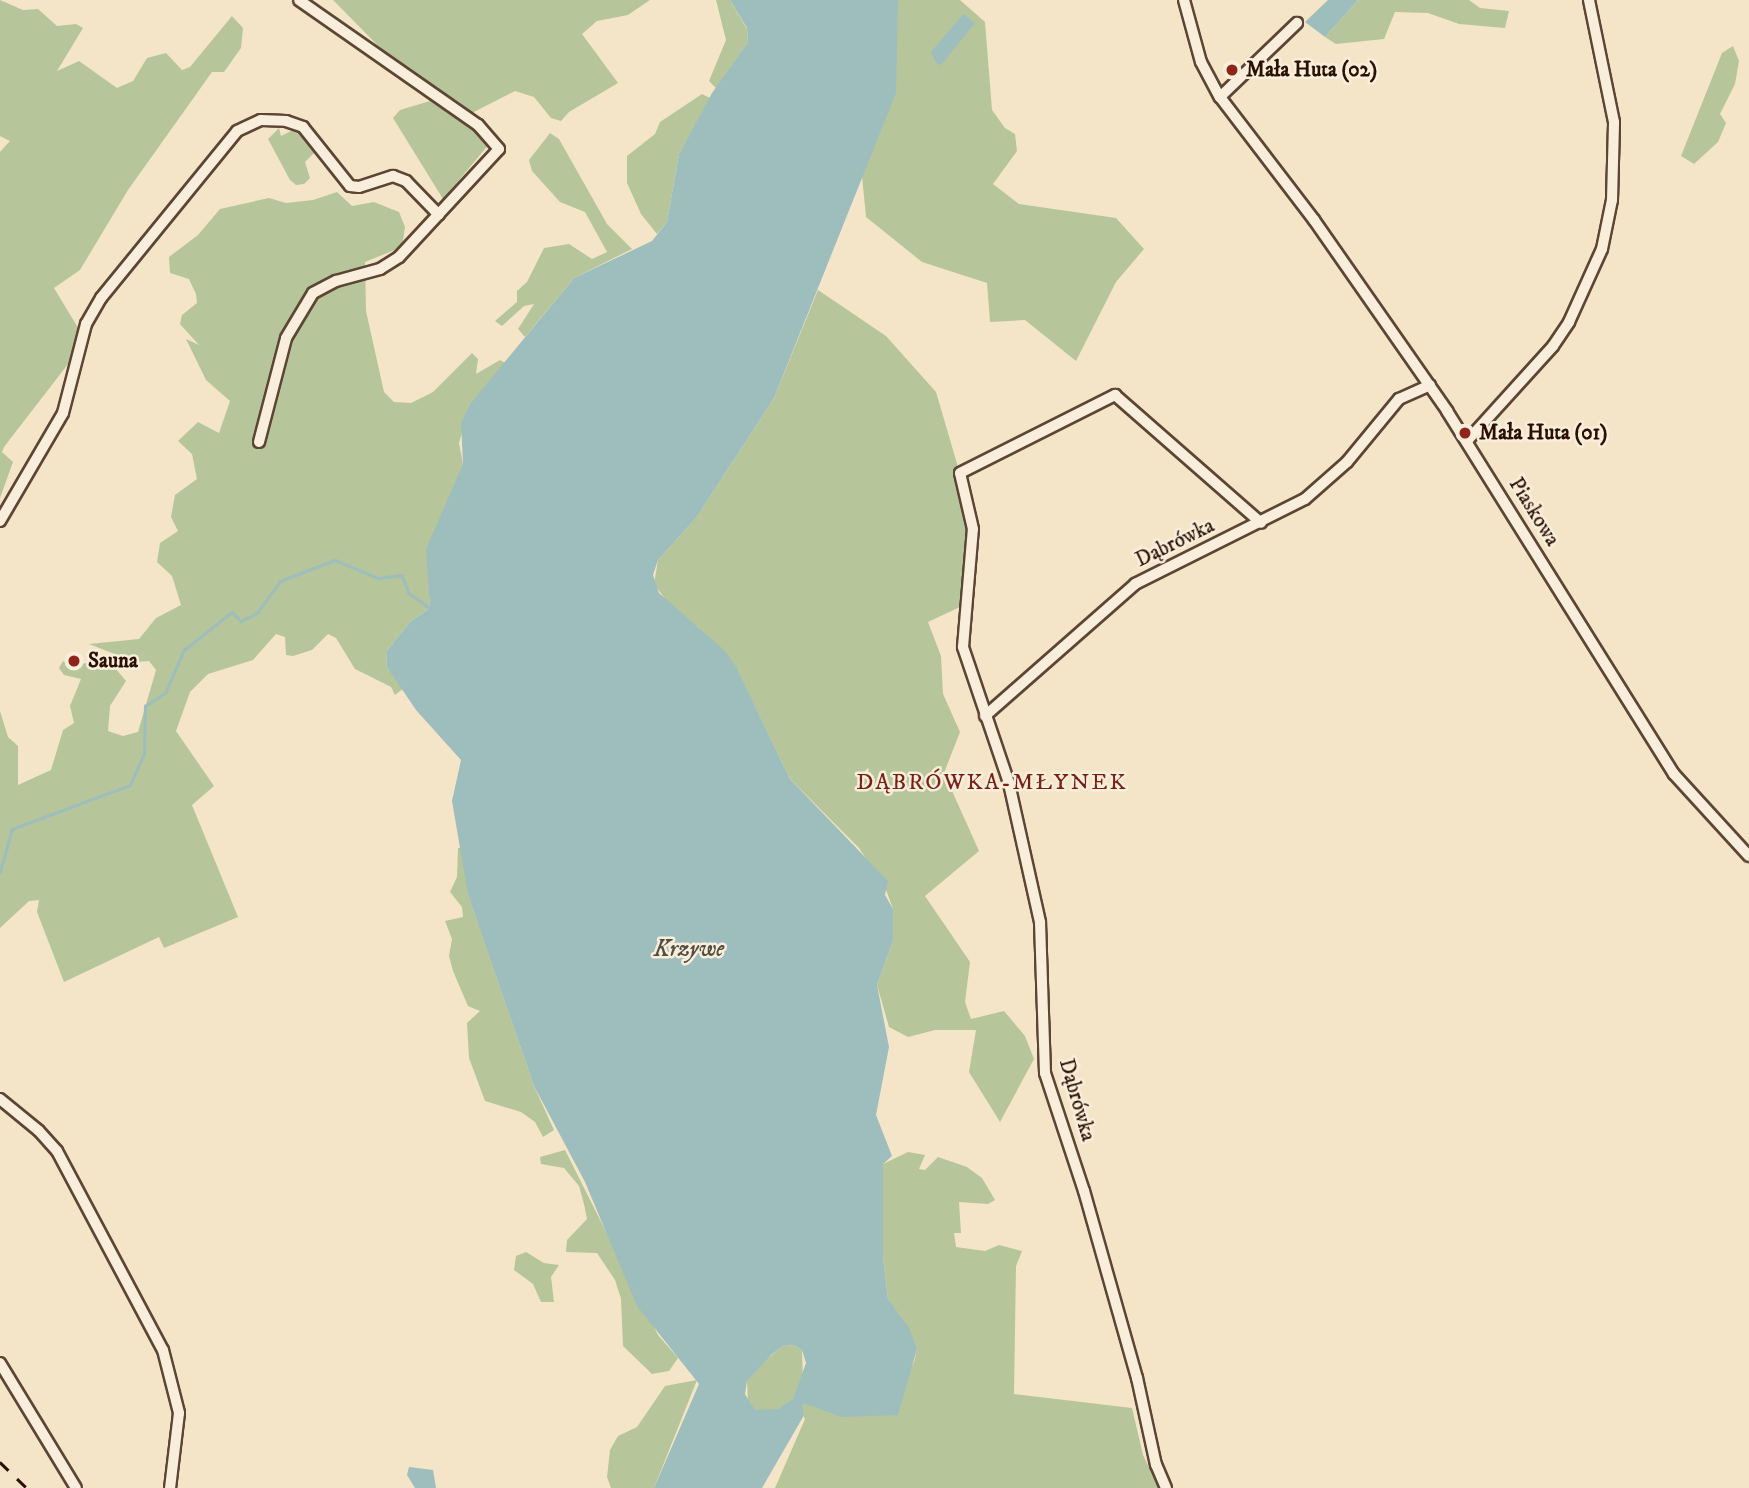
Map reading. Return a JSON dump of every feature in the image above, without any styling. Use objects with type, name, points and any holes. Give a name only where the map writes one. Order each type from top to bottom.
[{"type":"street","points":[[259,442],[286,338],[297,313],[313,293],[336,281],[380,269],[399,257],[499,149],[478,125],[299,0]]},
{"type":"street","name":"Piaskowa","points":[[1184,0],[1212,85],[1430,385],[1665,760],[1749,856]]},
{"type":"street","points":[[1467,441],[1553,346],[1569,322],[1602,249],[1612,200],[1614,122],[1590,0]]},
{"type":"street","points":[[1220,97],[1297,23]]},
{"type":"street","points":[[0,521],[63,413],[86,324],[100,298],[237,131],[261,120],[286,121],[303,127],[350,186],[359,187],[393,176],[406,181],[439,215]]},
{"type":"street","name":"Dąbrówka","points":[[985,716],[1135,584],[1305,499],[1347,462],[1399,399],[1430,385]]},
{"type":"street","name":"Dąbrówka","points":[[1166,1488],[1156,1465],[1137,1378],[1084,1191],[1045,1073],[1040,922],[1009,783],[962,647],[973,529],[960,474],[1115,395],[1261,523]]},
{"type":"street","points":[[0,1100],[40,1130],[57,1151],[163,1350],[178,1413],[170,1488]]},
{"type":"street","points":[[0,1363],[76,1488]]},
{"type":"green space","points":[[0,0],[23,10],[38,9],[57,26],[76,24],[83,28],[57,71],[79,61],[117,88],[133,81],[147,58],[166,53],[182,70],[190,67],[232,16],[243,28],[241,48],[224,72],[212,72],[128,190],[80,270],[54,288],[80,331],[75,355],[4,447],[2,452],[13,462],[0,498],[0,152],[10,141],[0,136]]},
{"type":"green space","points":[[333,0],[650,0],[628,15],[597,21],[582,34],[618,83],[569,112],[561,121],[551,118],[534,97],[515,91],[470,114],[396,64]]},
{"type":"green space","points":[[716,0],[730,0],[747,29],[748,42],[716,88],[709,81],[726,40]]},
{"type":"green space","points":[[882,0],[960,0],[985,22],[992,110],[1005,128],[1015,134],[1017,151],[993,184],[1019,204],[1116,218],[1144,249],[1116,282],[1076,361],[1025,320],[990,322],[987,283],[922,262],[866,217],[862,176],[884,122]]},
{"type":"green space","points":[[1358,0],[1469,0],[1480,8],[1509,11],[1505,28],[1459,24],[1428,13],[1395,12],[1384,39],[1336,44],[1325,37]]},
{"type":"green space","points":[[1733,46],[1739,61],[1735,84],[1720,114],[1726,123],[1718,142],[1694,164],[1681,156],[1722,53]]},
{"type":"green space","points":[[702,94],[710,98],[679,154],[667,222],[657,234],[641,214],[627,183],[627,156],[655,134],[660,122]]},
{"type":"green space","points":[[430,101],[474,127],[490,143],[443,199],[393,118],[400,110]]},
{"type":"green space","points":[[279,128],[281,136],[295,129],[315,152],[305,162],[310,178],[304,184],[296,185],[290,180],[268,139]]},
{"type":"green space","points":[[550,133],[559,139],[607,224],[632,249],[574,278],[525,337],[518,329],[534,304],[524,306],[502,326],[495,321],[517,302],[517,291],[527,282],[544,248],[569,244],[592,259],[607,252],[585,212],[560,202],[532,171],[529,160]]},
{"type":"green space","points":[[337,192],[352,206],[374,202],[399,212],[405,227],[402,247],[365,262],[366,311],[384,392],[394,402],[411,403],[433,392],[472,353],[478,359],[476,374],[500,360],[507,364],[470,404],[459,443],[463,464],[429,587],[430,608],[410,622],[386,652],[387,667],[404,688],[395,695],[391,687],[355,669],[336,638],[328,634],[312,650],[293,656],[286,655],[285,637],[276,634],[253,660],[208,674],[190,692],[176,731],[214,786],[192,805],[238,917],[164,948],[159,937],[64,982],[37,912],[39,900],[29,901],[0,928],[0,711],[8,737],[18,746],[18,785],[51,770],[63,730],[74,723],[70,706],[81,679],[64,675],[59,668],[63,661],[71,665],[104,661],[116,669],[126,681],[110,706],[108,731],[123,736],[138,732],[156,670],[149,661],[135,662],[89,644],[139,639],[156,618],[181,605],[172,576],[157,562],[160,543],[178,531],[171,517],[175,495],[197,479],[192,454],[178,441],[198,422],[219,433],[230,401],[206,380],[186,339],[199,345],[180,324],[182,315],[197,303],[196,294],[189,279],[170,273],[169,257],[198,235],[220,209],[269,198],[286,203],[313,200]]},
{"type":"green space","points":[[818,290],[886,336],[936,392],[958,467],[969,537],[962,606],[928,622],[941,656],[943,694],[960,732],[944,773],[979,851],[925,896],[970,962],[965,1002],[971,1019],[1004,1011],[1025,1036],[1034,1059],[1000,1122],[969,1072],[976,1030],[935,1030],[908,1037],[889,1027],[877,985],[893,941],[893,909],[885,887],[859,848],[790,779],[754,705],[699,628],[672,608],[654,584],[658,560],[696,518],[774,398]]},
{"type":"green space","points":[[458,848],[463,848],[468,895],[534,1086],[554,1130],[543,1137],[535,1122],[521,1112],[485,1101],[469,1058],[467,1023],[480,1011],[468,1006],[453,971],[449,956],[452,939],[445,921],[463,917],[462,907],[450,892],[457,877]]},
{"type":"green space","points":[[565,1150],[658,1335],[678,1358],[669,1371],[652,1374],[623,1346],[621,1299],[615,1280],[597,1253],[566,1252],[567,1240],[587,1219],[584,1204],[579,1186],[564,1168],[541,1164],[540,1157]]},
{"type":"green space","points":[[908,1152],[925,1155],[919,1169],[925,1170],[938,1157],[967,1167],[982,1178],[995,1200],[988,1204],[959,1202],[961,1233],[954,1233],[956,1247],[985,1251],[999,1245],[1022,1251],[1016,1266],[1014,1394],[1132,1408],[1143,1455],[1159,1488],[775,1488],[805,1419],[800,1410],[755,1410],[748,1404],[747,1381],[760,1364],[783,1346],[794,1345],[802,1350],[803,1381],[897,1394],[914,1362],[917,1349],[888,1299],[883,1258],[883,1164]]},
{"type":"green space","points":[[526,1252],[544,1263],[559,1265],[551,1277],[554,1302],[541,1302],[533,1284],[514,1270],[516,1256]]},
{"type":"green space","points":[[697,1380],[654,1488],[611,1488],[607,1477],[610,1450],[618,1436],[637,1427],[665,1386]]},
{"type":"water","name":"Krzywe","points":[[730,0],[898,0],[896,93],[774,398],[696,518],[658,560],[653,575],[659,593],[724,650],[735,665],[790,779],[888,881],[885,895],[893,909],[893,941],[877,985],[889,1047],[876,1115],[892,1156],[883,1164],[883,1258],[888,1299],[909,1328],[917,1349],[898,1415],[842,1417],[803,1403],[803,1417],[762,1488],[654,1488],[699,1384],[637,1306],[585,1182],[534,1086],[468,895],[452,801],[461,760],[416,710],[387,667],[386,652],[410,622],[430,608],[426,549],[463,464],[461,423],[470,404],[574,278],[652,241],[667,222],[679,154],[712,93],[748,42],[747,28]],"holes":[[[794,1345],[802,1350],[806,1363],[793,1399],[778,1409],[755,1410],[745,1394],[747,1381],[783,1346]]]},
{"type":"water","points":[[1328,0],[1358,0],[1325,37],[1305,22]]},
{"type":"water","points":[[963,14],[975,23],[941,65],[936,63],[931,52]]},
{"type":"water","points":[[409,1467],[433,1470],[436,1488],[415,1488],[407,1475]]},
{"type":"waterway","points":[[0,872],[12,829],[130,785],[144,753],[145,706],[165,693],[184,650],[232,612],[241,621],[257,613],[280,581],[335,560],[378,578],[402,575],[409,593],[430,608]]},
{"type":"railway","points":[[0,1462],[27,1488]]},
{"type":"place","name":"Mała Huta (02)","points":[[1232,70]]},
{"type":"place","name":"Mała Huta (01)","points":[[1465,433]]},
{"type":"place","name":"Sauna","points":[[74,661]]},
{"type":"district","name":"DĄBRÓWKA-MŁYNEK","points":[[992,783]]}]
